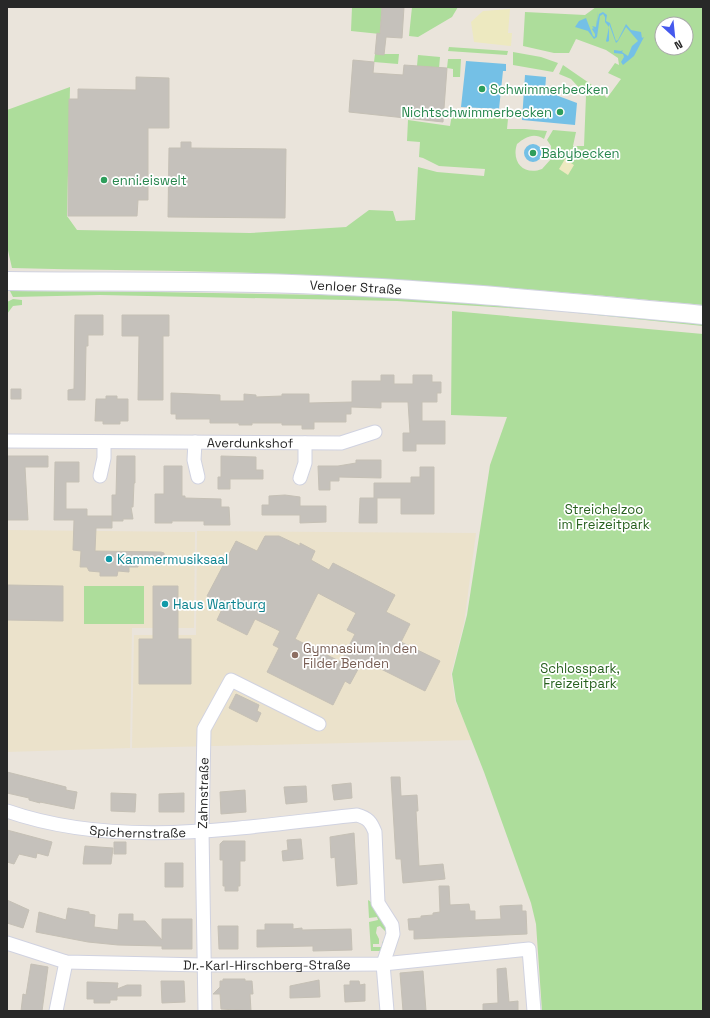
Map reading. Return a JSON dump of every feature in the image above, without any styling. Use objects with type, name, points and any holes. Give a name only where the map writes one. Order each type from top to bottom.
[{"type":"main road","name":"Venloer Straße","points":[[7,281],[257,283],[364,288],[590,304],[703,315]]},
{"type":"street","name":"Averdunkshof","points":[[7,441],[340,443],[375,432]]},
{"type":"street","points":[[100,476],[104,458],[104,442]]},
{"type":"street","name":"Averdunkshof","points":[[195,442],[194,460],[198,477]]},
{"type":"street","name":"Averdunkshof","points":[[300,478],[305,462],[305,443]]},
{"type":"street","name":"Zahnstraße","points":[[205,1011],[203,965],[202,831],[204,729],[230,680],[319,724]]},
{"type":"street","name":"Spichernstraße","points":[[7,811],[42,821],[109,832],[202,831],[357,815],[366,817],[372,823],[375,832],[378,903],[392,925],[393,934],[383,964]]},
{"type":"street","name":"Dr.-Karl-Hirschberg-Straße","points":[[7,943],[66,962],[203,965],[383,964],[529,949],[534,1011]]},
{"type":"street","points":[[56,1011],[66,962]]},
{"type":"street","points":[[383,964],[387,1011]]},
{"type":"shaded area","points":[[7,530],[195,532],[194,628],[132,628],[130,748],[7,752]]},
{"type":"shaded area","name":"Gymnasium in den Filder Benden","points":[[197,531],[476,533],[464,623],[451,674],[455,701],[473,740],[132,748],[134,635],[196,635]]},
{"type":"green space","points":[[352,7],[382,7],[380,34],[351,31]]},
{"type":"green space","points":[[412,7],[458,7],[452,17],[418,37],[409,36]]},
{"type":"green space","points":[[596,7],[703,7],[703,305],[402,280],[221,272],[12,268],[7,246],[7,110],[70,87],[67,216],[77,230],[250,233],[346,227],[369,210],[393,211],[396,221],[415,220],[418,167],[437,172],[484,176],[485,169],[439,166],[419,157],[420,142],[407,141],[408,120],[450,126],[452,114],[508,119],[507,129],[547,131],[544,139],[537,136],[530,136],[523,139],[517,144],[516,151],[516,156],[520,166],[530,171],[542,169],[551,159],[551,146],[547,140],[553,130],[576,132],[573,146],[584,146],[586,96],[596,87],[607,98],[621,79],[608,73],[615,63],[619,65],[618,58],[606,50],[576,39],[569,53],[554,53],[523,46],[525,12],[585,15]]},
{"type":"green space","points":[[449,47],[508,51],[507,55],[448,51]]},
{"type":"green space","points":[[513,52],[541,57],[558,63],[553,72],[513,65]]},
{"type":"green space","points":[[375,54],[399,54],[398,64],[374,62]]},
{"type":"green space","points":[[418,55],[440,57],[439,68],[417,66]]},
{"type":"green space","points":[[448,59],[461,59],[460,77],[453,77],[453,69],[447,68]]},
{"type":"green space","points":[[563,65],[592,85],[584,93],[571,79],[559,74]]},
{"type":"green space","points":[[10,291],[379,296],[445,299],[703,322],[703,326],[558,311],[397,301],[100,295],[13,297]]},
{"type":"green space","points":[[13,299],[22,300],[22,305],[13,306],[7,314],[7,302]]},
{"type":"green space","name":"Schlosspark, Freizeitpark","points":[[452,311],[703,334],[703,1011],[542,1011],[536,924],[531,903],[484,772],[456,701],[452,674],[467,615],[490,465],[507,417],[451,415]]},
{"type":"green space","points":[[84,586],[144,586],[144,624],[84,624]]},
{"type":"green space","points":[[368,900],[371,902],[389,931],[381,951],[371,951],[369,922],[378,920],[377,917],[369,918]],"holes":[[[380,926],[386,932],[384,941],[382,942],[382,947],[373,947],[373,944],[379,944],[379,939],[376,933],[377,927]]]},
{"type":"sand","points":[[510,9],[508,33],[512,33],[511,46],[474,42],[471,22],[483,11]]},
{"type":"sand","points":[[565,159],[574,165],[568,175],[559,169]]},
{"type":"water","points":[[598,11],[597,23],[599,14],[603,12],[607,15],[606,21],[610,23],[616,41],[618,40],[626,24],[631,30],[641,32],[642,38],[644,37],[634,56],[623,65],[621,62],[624,57],[623,54],[614,53],[614,50],[623,50],[622,52],[628,56],[632,46],[638,41],[626,27],[618,41],[616,43],[609,24],[609,27],[605,22],[605,17],[603,14],[600,16],[597,37],[594,39],[588,31],[575,27],[579,21],[586,18],[593,36],[595,37],[592,29],[593,28],[595,30],[592,26],[596,27]]},
{"type":"water","points":[[609,27],[609,41],[607,42],[606,41]]},
{"type":"water","name":"Schwimmerbecken","points":[[466,61],[506,64],[506,71],[503,71],[499,109],[461,107]]},
{"type":"water","points":[[525,75],[546,77],[545,91],[577,103],[575,125],[522,120]]},
{"type":"water","name":"Babybecken","points":[[533,144],[537,145],[541,149],[541,157],[537,161],[533,162],[529,161],[525,157],[524,153],[525,149],[529,145]]},
{"type":"building","points":[[382,7],[404,7],[402,38],[386,37],[384,55],[375,54],[377,33],[380,34]]},
{"type":"building","points":[[353,60],[374,62],[373,73],[403,75],[404,65],[447,68],[443,122],[349,112]]},
{"type":"building","name":"enni.eiswelt","points":[[136,77],[169,78],[169,128],[148,128],[148,200],[138,200],[137,216],[68,216],[69,99],[78,99],[78,89],[136,90]]},
{"type":"building","points":[[181,142],[191,142],[191,148],[286,149],[285,218],[168,217],[169,148],[181,148]]},
{"type":"building","points":[[75,315],[103,315],[103,335],[88,335],[88,346],[86,346],[85,400],[68,400],[68,390],[74,389]]},
{"type":"building","points":[[122,315],[169,315],[169,336],[163,336],[163,400],[138,400],[139,336],[122,336]]},
{"type":"building","points":[[381,375],[394,375],[394,384],[413,384],[413,375],[432,375],[432,382],[441,382],[441,393],[437,393],[437,402],[422,402],[422,421],[445,421],[445,444],[416,444],[416,451],[403,451],[403,433],[410,433],[408,402],[381,402],[381,408],[351,407],[351,414],[346,414],[346,422],[314,422],[314,429],[302,429],[302,425],[282,425],[282,423],[252,423],[252,425],[239,425],[239,423],[210,423],[210,419],[176,419],[176,414],[171,414],[171,393],[220,395],[220,401],[244,401],[244,394],[256,395],[256,397],[282,396],[282,394],[309,394],[309,403],[352,402],[352,381],[381,381]]},
{"type":"building","points":[[11,389],[21,389],[21,399],[11,399]]},
{"type":"building","points":[[106,396],[117,396],[117,399],[128,399],[128,421],[120,421],[120,424],[103,424],[103,421],[95,421],[96,399],[106,399]]},
{"type":"building","points":[[7,456],[48,456],[48,467],[25,467],[28,520],[7,520]]},
{"type":"building","points":[[117,456],[135,456],[135,483],[133,507],[131,507],[133,519],[123,519],[123,521],[112,521],[112,495],[116,495]]},
{"type":"building","points":[[221,456],[256,457],[256,470],[263,470],[263,479],[230,479],[230,489],[218,489],[218,477],[221,477]]},
{"type":"building","points":[[356,460],[381,460],[381,478],[339,477],[339,481],[330,481],[330,490],[319,490],[318,466],[338,466],[356,463]]},
{"type":"building","points":[[55,462],[79,462],[79,482],[66,482],[66,509],[87,509],[87,516],[112,516],[112,528],[96,528],[95,551],[161,552],[164,553],[164,563],[138,564],[138,567],[129,567],[129,572],[118,571],[117,576],[100,576],[100,572],[89,571],[87,567],[80,567],[81,551],[73,550],[74,520],[54,520]]},
{"type":"building","points":[[164,466],[182,466],[182,496],[185,496],[185,498],[221,499],[221,507],[229,507],[230,525],[204,525],[204,521],[172,521],[172,523],[155,523],[155,494],[164,494]]},
{"type":"building","points":[[420,467],[434,467],[434,514],[401,514],[401,498],[377,498],[377,523],[359,523],[360,498],[374,498],[374,483],[411,483],[411,477],[420,477]]},
{"type":"building","points":[[285,495],[300,497],[300,506],[326,506],[326,522],[300,523],[300,515],[262,515],[262,505],[269,505],[269,496]]},
{"type":"building","points":[[265,536],[279,536],[300,546],[300,543],[315,551],[311,560],[329,570],[333,563],[395,595],[386,612],[410,624],[401,642],[440,661],[425,691],[363,660],[350,684],[345,681],[333,705],[267,672],[279,648],[273,645],[280,631],[255,619],[247,635],[217,620],[224,605],[207,596],[236,541],[257,551]],"holes":[[[318,593],[356,613],[347,630],[355,634],[341,662],[295,639]]]},
{"type":"building","points":[[8,585],[63,586],[63,621],[7,620]]},
{"type":"building","points":[[153,586],[178,586],[178,639],[191,639],[191,684],[139,684],[139,639],[153,639]]},
{"type":"building","points":[[236,694],[259,705],[257,711],[261,713],[257,722],[229,708]]},
{"type":"building","points":[[7,772],[66,787],[66,790],[77,792],[74,809],[40,803],[29,800],[29,798],[7,793]]},
{"type":"building","points":[[391,777],[400,777],[401,796],[417,795],[418,811],[416,811],[419,866],[443,864],[445,879],[403,883],[401,859],[396,859]]},
{"type":"building","points":[[351,783],[352,798],[334,800],[332,785]]},
{"type":"building","points":[[306,786],[307,802],[286,804],[284,787]]},
{"type":"building","points":[[245,790],[246,812],[221,814],[220,792]]},
{"type":"building","points":[[111,793],[136,794],[135,812],[111,811]]},
{"type":"building","points":[[184,793],[184,812],[159,812],[159,794]]},
{"type":"building","points":[[7,830],[52,842],[48,856],[37,853],[36,858],[19,854],[14,864],[7,862]]},
{"type":"building","points":[[354,833],[357,884],[337,886],[335,857],[331,858],[330,837]]},
{"type":"building","points":[[301,839],[303,859],[283,861],[282,851],[288,850],[287,840]]},
{"type":"building","points":[[223,841],[245,841],[245,861],[240,861],[240,886],[238,886],[238,891],[225,891],[225,886],[223,886],[223,860],[220,860],[220,844]]},
{"type":"building","points":[[114,842],[126,842],[126,854],[114,854]]},
{"type":"building","points":[[85,846],[113,848],[111,864],[83,864]]},
{"type":"building","points":[[165,863],[183,863],[183,887],[165,887]]},
{"type":"building","points":[[439,886],[449,886],[450,905],[469,904],[470,911],[475,911],[475,920],[501,919],[500,906],[522,905],[522,911],[526,911],[527,934],[414,939],[414,930],[409,930],[408,919],[421,918],[421,916],[433,915],[433,913],[440,912]]},
{"type":"building","points":[[7,900],[29,910],[23,928],[7,923]]},
{"type":"building","points":[[68,908],[89,912],[89,914],[95,915],[94,927],[118,930],[119,914],[133,914],[133,921],[145,921],[162,940],[162,919],[192,919],[192,949],[162,949],[162,946],[118,945],[88,942],[36,932],[39,912],[66,920]]},
{"type":"building","points":[[265,924],[293,924],[293,929],[302,928],[302,930],[351,929],[352,950],[313,951],[313,946],[257,947],[257,930],[265,930]]},
{"type":"building","points":[[218,926],[238,926],[238,949],[219,949]]},
{"type":"building","points":[[31,964],[48,967],[42,1011],[21,1011],[23,994],[26,995]]},
{"type":"building","points":[[506,968],[509,1002],[518,1001],[518,1011],[483,1011],[483,1004],[498,1003],[497,969]]},
{"type":"building","points":[[423,971],[426,1011],[403,1011],[400,973]]},
{"type":"building","points":[[223,979],[245,979],[245,981],[252,981],[253,994],[250,994],[251,1011],[221,1009],[220,994],[213,994],[220,987],[220,981],[223,981]]},
{"type":"building","points":[[319,980],[320,997],[290,998],[290,986]]},
{"type":"building","points":[[161,981],[184,981],[185,1002],[162,1003]]},
{"type":"building","points":[[350,981],[359,981],[360,985],[365,984],[365,1001],[345,1002],[344,985],[350,985]]},
{"type":"building","points":[[87,982],[118,983],[117,989],[127,985],[141,985],[141,996],[117,996],[117,1000],[110,1000],[110,1003],[94,1003],[94,999],[87,999]]},
{"type":"place","name":"Schwimmerbecken","points":[[482,89]]},
{"type":"place","name":"Nichtschwimmerbecken","points":[[560,112]]},
{"type":"place","name":"Babybecken","points":[[533,153]]},
{"type":"place","name":"enni.eiswelt","points":[[104,180]]},
{"type":"place","name":"Kammermusiksaal","points":[[109,559]]},
{"type":"place","name":"Haus Wartburg","points":[[165,604]]},
{"type":"place","name":"Gymnasium in den Filder Benden","points":[[295,655]]},
{"type":"park label","name":"Streichelzoo im Freizeitpark","points":[[604,516]]}]
